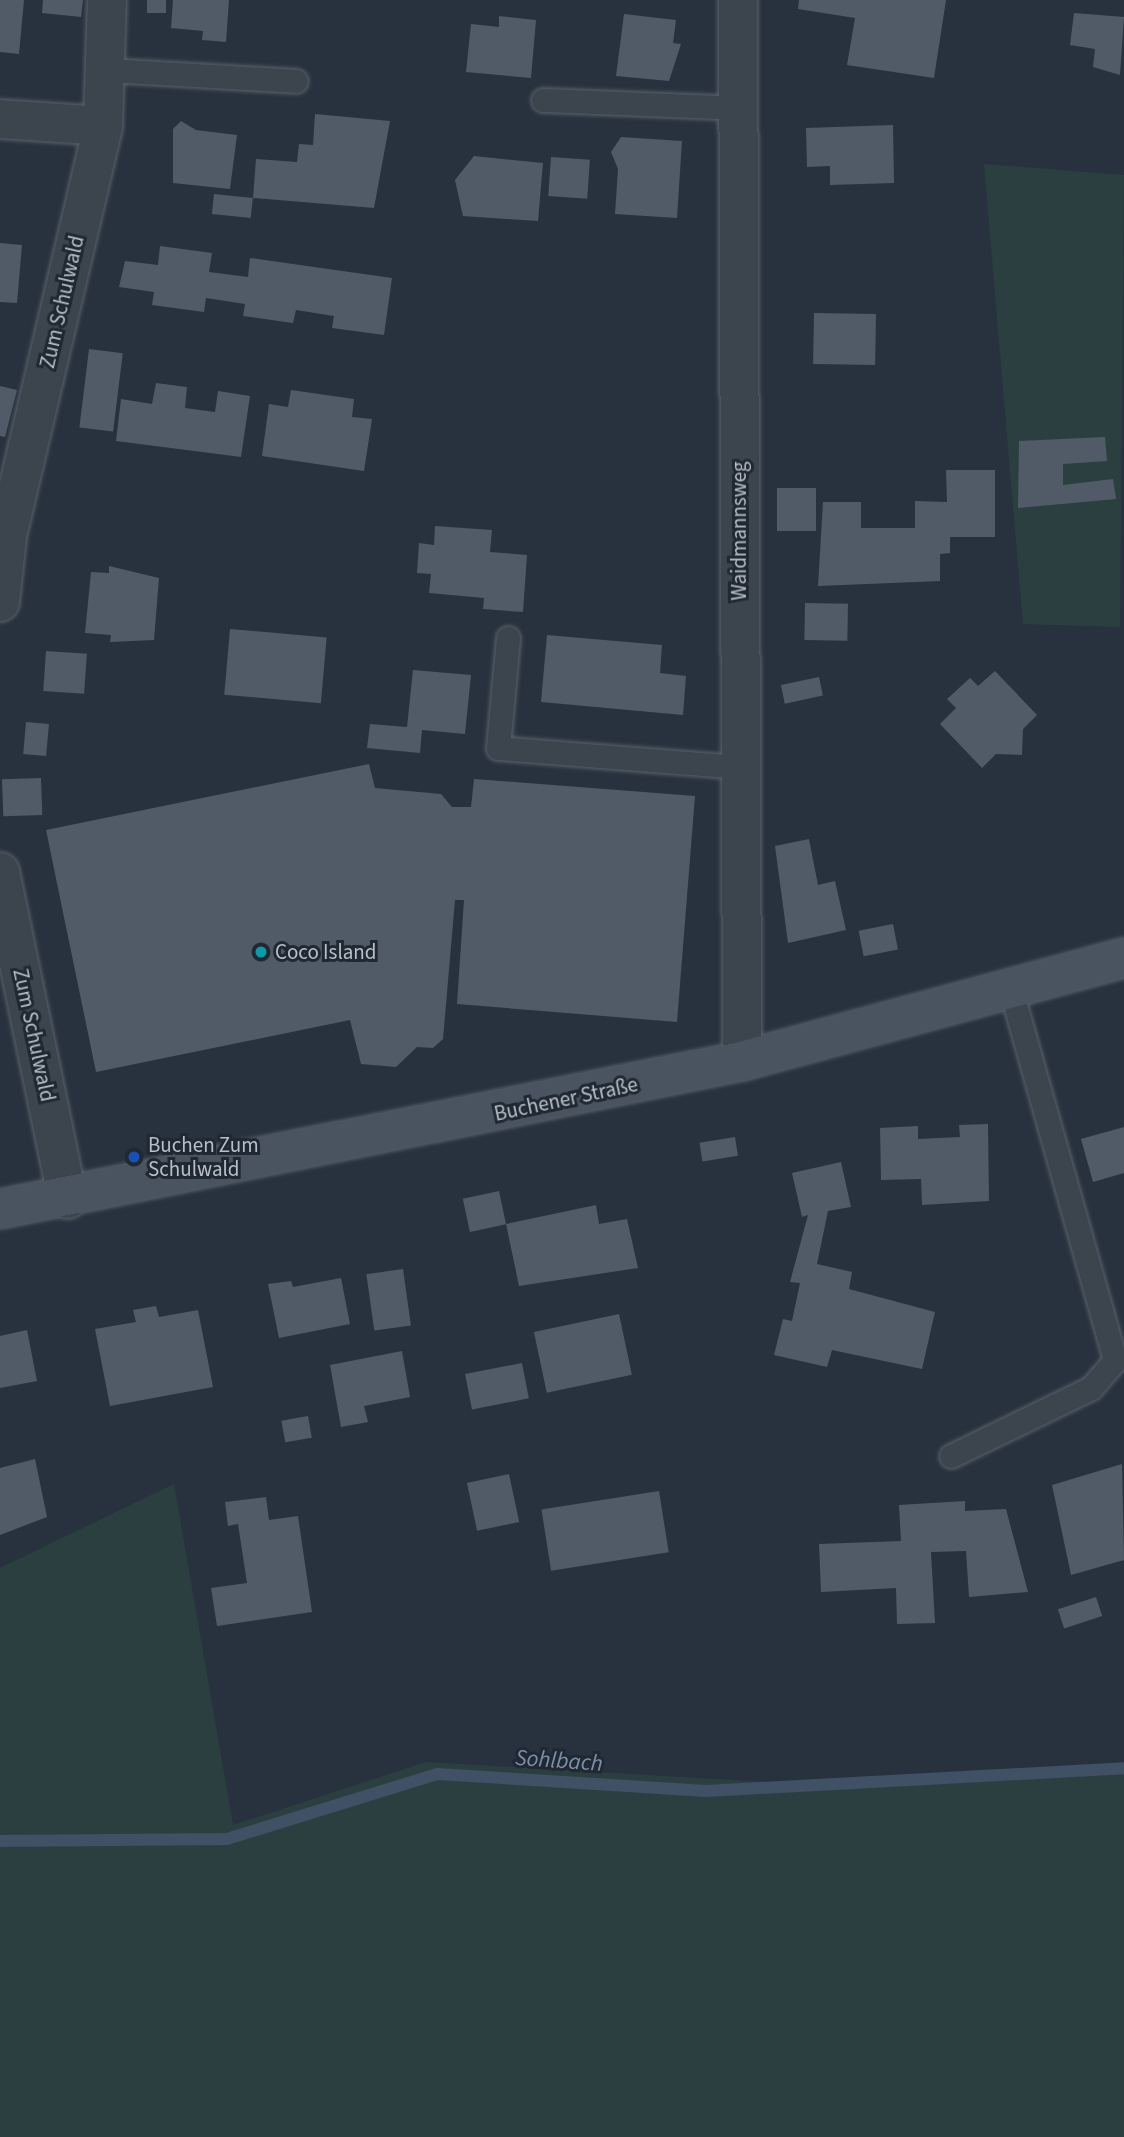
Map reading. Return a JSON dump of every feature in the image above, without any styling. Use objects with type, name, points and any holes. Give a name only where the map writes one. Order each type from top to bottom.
[{"type":"street","name":"Zum Schulwald","points":[[0,602],[4,536],[103,126],[107,0]]},
{"type":"street","name":"Waidmannsweg","points":[[738,0],[742,1061]]},
{"type":"street","points":[[0,119],[103,126]]},
{"type":"street","name":"Zum Schulwald","points":[[0,872],[8,953],[68,1199]]},
{"type":"street","name":"Buchener Straße","points":[[0,1209],[68,1199],[742,1061],[1124,958]]},
{"type":"lane","points":[[106,71],[296,81]]},
{"type":"lane","points":[[543,100],[739,108]]},
{"type":"lane","points":[[508,638],[498,748],[739,767]]},
{"type":"lane","points":[[951,1456],[1091,1388],[1115,1360],[1011,990]]},
{"type":"green space","points":[[984,164],[1124,175],[1120,627],[1023,624]]},
{"type":"green space","points":[[174,1484],[233,1825],[426,1762],[782,1783],[1124,1766],[1124,2137],[0,2137],[0,1568]]},
{"type":"building","points":[[0,0],[24,0],[19,54],[0,52]]},
{"type":"building","points":[[43,0],[83,0],[81,17],[42,13]]},
{"type":"building","points":[[147,0],[166,0],[166,13],[147,13]]},
{"type":"building","points":[[173,0],[229,0],[226,42],[202,40],[203,31],[171,28]]},
{"type":"building","points":[[799,0],[946,0],[934,78],[847,65],[855,18],[798,9]]},
{"type":"building","points":[[1074,13],[1124,17],[1120,75],[1093,67],[1095,49],[1070,45]]},
{"type":"building","points":[[624,14],[676,20],[673,43],[681,44],[669,81],[616,76]]},
{"type":"building","points":[[499,16],[536,20],[531,78],[466,72],[471,24],[499,27]]},
{"type":"building","points":[[315,114],[390,121],[374,208],[253,198],[256,159],[297,162],[299,144],[313,145]]},
{"type":"building","points":[[181,121],[196,130],[237,135],[230,189],[173,183],[173,129]]},
{"type":"building","points":[[893,125],[894,183],[830,185],[830,166],[807,167],[806,128]]},
{"type":"building","points":[[621,137],[682,141],[677,218],[615,214],[618,169],[611,152]]},
{"type":"building","points":[[474,156],[543,163],[538,221],[463,216],[455,180]]},
{"type":"building","points":[[551,157],[590,160],[587,199],[548,196]]},
{"type":"building","points":[[214,194],[253,198],[251,218],[212,214]]},
{"type":"building","points":[[0,243],[22,245],[17,303],[0,302]]},
{"type":"building","points":[[160,246],[212,253],[209,272],[248,277],[250,258],[392,278],[384,335],[332,328],[334,316],[296,310],[293,323],[243,316],[245,304],[206,298],[204,312],[152,305],[154,292],[119,287],[125,261],[158,265]]},
{"type":"building","points":[[814,313],[876,314],[875,365],[813,364]]},
{"type":"building","points":[[89,349],[123,353],[113,432],[79,427]]},
{"type":"building","points":[[156,383],[187,387],[185,408],[215,412],[218,391],[250,396],[241,457],[116,441],[121,399],[152,404]]},
{"type":"building","points":[[0,386],[17,390],[5,437],[0,436]]},
{"type":"building","points":[[291,390],[354,399],[352,417],[372,419],[364,471],[262,456],[269,404],[288,407]]},
{"type":"building","points":[[1105,437],[1107,461],[1063,464],[1063,485],[1113,479],[1116,499],[1018,508],[1019,441]]},
{"type":"building","points":[[946,470],[995,470],[995,537],[950,537],[950,553],[940,554],[940,581],[818,586],[823,502],[861,502],[861,528],[915,528],[915,501],[947,502]]},
{"type":"building","points":[[777,488],[816,488],[816,531],[777,531]]},
{"type":"building","points":[[435,526],[492,530],[490,552],[527,555],[523,612],[483,609],[484,598],[429,593],[431,574],[417,573],[419,543],[434,545]]},
{"type":"building","points":[[109,566],[159,578],[154,640],[110,642],[111,635],[85,633],[91,572],[109,573]]},
{"type":"building","points":[[805,603],[848,604],[847,641],[804,640]]},
{"type":"building","points":[[230,629],[327,637],[321,703],[224,695]]},
{"type":"building","points":[[547,635],[662,645],[660,673],[686,676],[683,715],[541,702]]},
{"type":"building","points":[[46,651],[87,654],[84,694],[43,691]]},
{"type":"building","points":[[413,670],[471,675],[465,734],[422,730],[420,753],[367,748],[370,724],[407,727]]},
{"type":"building","points":[[995,671],[1037,715],[1023,729],[1022,755],[996,754],[982,768],[940,724],[956,708],[947,699],[970,678],[978,686]]},
{"type":"building","points":[[819,677],[823,696],[785,704],[781,685]]},
{"type":"building","points":[[26,722],[49,724],[46,756],[23,754]]},
{"type":"building","name":"Coco Island","points":[[369,764],[375,788],[441,794],[452,807],[471,807],[474,779],[695,796],[677,1022],[457,1004],[464,900],[455,900],[443,1039],[433,1048],[417,1047],[396,1067],[361,1064],[350,1020],[96,1072],[46,830]]},
{"type":"building","points":[[41,778],[42,815],[3,816],[2,779]]},
{"type":"building","points":[[809,839],[818,885],[835,881],[846,930],[788,943],[775,846]]},
{"type":"building","points":[[893,924],[898,950],[864,956],[859,931]]},
{"type":"building","points":[[988,1124],[989,1201],[922,1205],[921,1179],[881,1180],[880,1128],[918,1126],[918,1139],[960,1137],[959,1125]]},
{"type":"building","points":[[1124,1127],[1124,1173],[1093,1182],[1081,1139]]},
{"type":"building","points":[[735,1137],[738,1156],[702,1161],[699,1143]]},
{"type":"building","points":[[841,1162],[851,1207],[828,1211],[817,1264],[852,1272],[849,1289],[935,1312],[922,1369],[832,1350],[827,1367],[774,1355],[783,1319],[792,1321],[800,1283],[790,1282],[808,1215],[802,1217],[792,1173]]},
{"type":"building","points":[[499,1191],[506,1224],[470,1232],[463,1199]]},
{"type":"building","points":[[596,1205],[599,1224],[627,1219],[638,1268],[519,1286],[506,1224]]},
{"type":"building","points":[[403,1269],[411,1325],[374,1331],[366,1274]]},
{"type":"building","points":[[341,1278],[350,1324],[279,1338],[268,1284],[291,1281],[293,1287]]},
{"type":"building","points":[[156,1306],[159,1317],[198,1310],[213,1387],[110,1406],[95,1329],[136,1322],[133,1310]]},
{"type":"building","points":[[619,1314],[632,1375],[547,1393],[534,1332]]},
{"type":"building","points":[[27,1330],[37,1381],[0,1388],[0,1336]]},
{"type":"building","points":[[402,1351],[410,1397],[364,1406],[368,1422],[341,1427],[330,1365]]},
{"type":"building","points":[[522,1363],[529,1398],[472,1409],[465,1374]]},
{"type":"building","points":[[308,1416],[312,1438],[285,1442],[281,1421]]},
{"type":"building","points":[[35,1459],[47,1517],[0,1535],[0,1468]]},
{"type":"building","points":[[1122,1464],[1124,1560],[1071,1575],[1052,1485]]},
{"type":"building","points":[[509,1474],[519,1522],[477,1531],[467,1483]]},
{"type":"building","points":[[659,1491],[669,1552],[551,1571],[541,1510]]},
{"type":"building","points":[[266,1497],[269,1520],[298,1516],[312,1612],[217,1626],[211,1588],[247,1583],[238,1524],[228,1526],[225,1502]]},
{"type":"building","points":[[965,1501],[965,1511],[1006,1509],[1028,1592],[969,1597],[966,1551],[931,1552],[935,1623],[897,1624],[896,1588],[821,1592],[819,1544],[901,1541],[899,1505]]},
{"type":"building","points":[[1096,1597],[1102,1616],[1064,1628],[1058,1609]]},
{"type":"waterway","name":"Sohlbach","points":[[0,1841],[227,1839],[437,1774],[706,1791],[1124,1768]]},
{"type":"place","name":"Coco Island","points":[[261,952]]},
{"type":"place","name":"Buchen Zum Schulwald","points":[[134,1157]]}]
